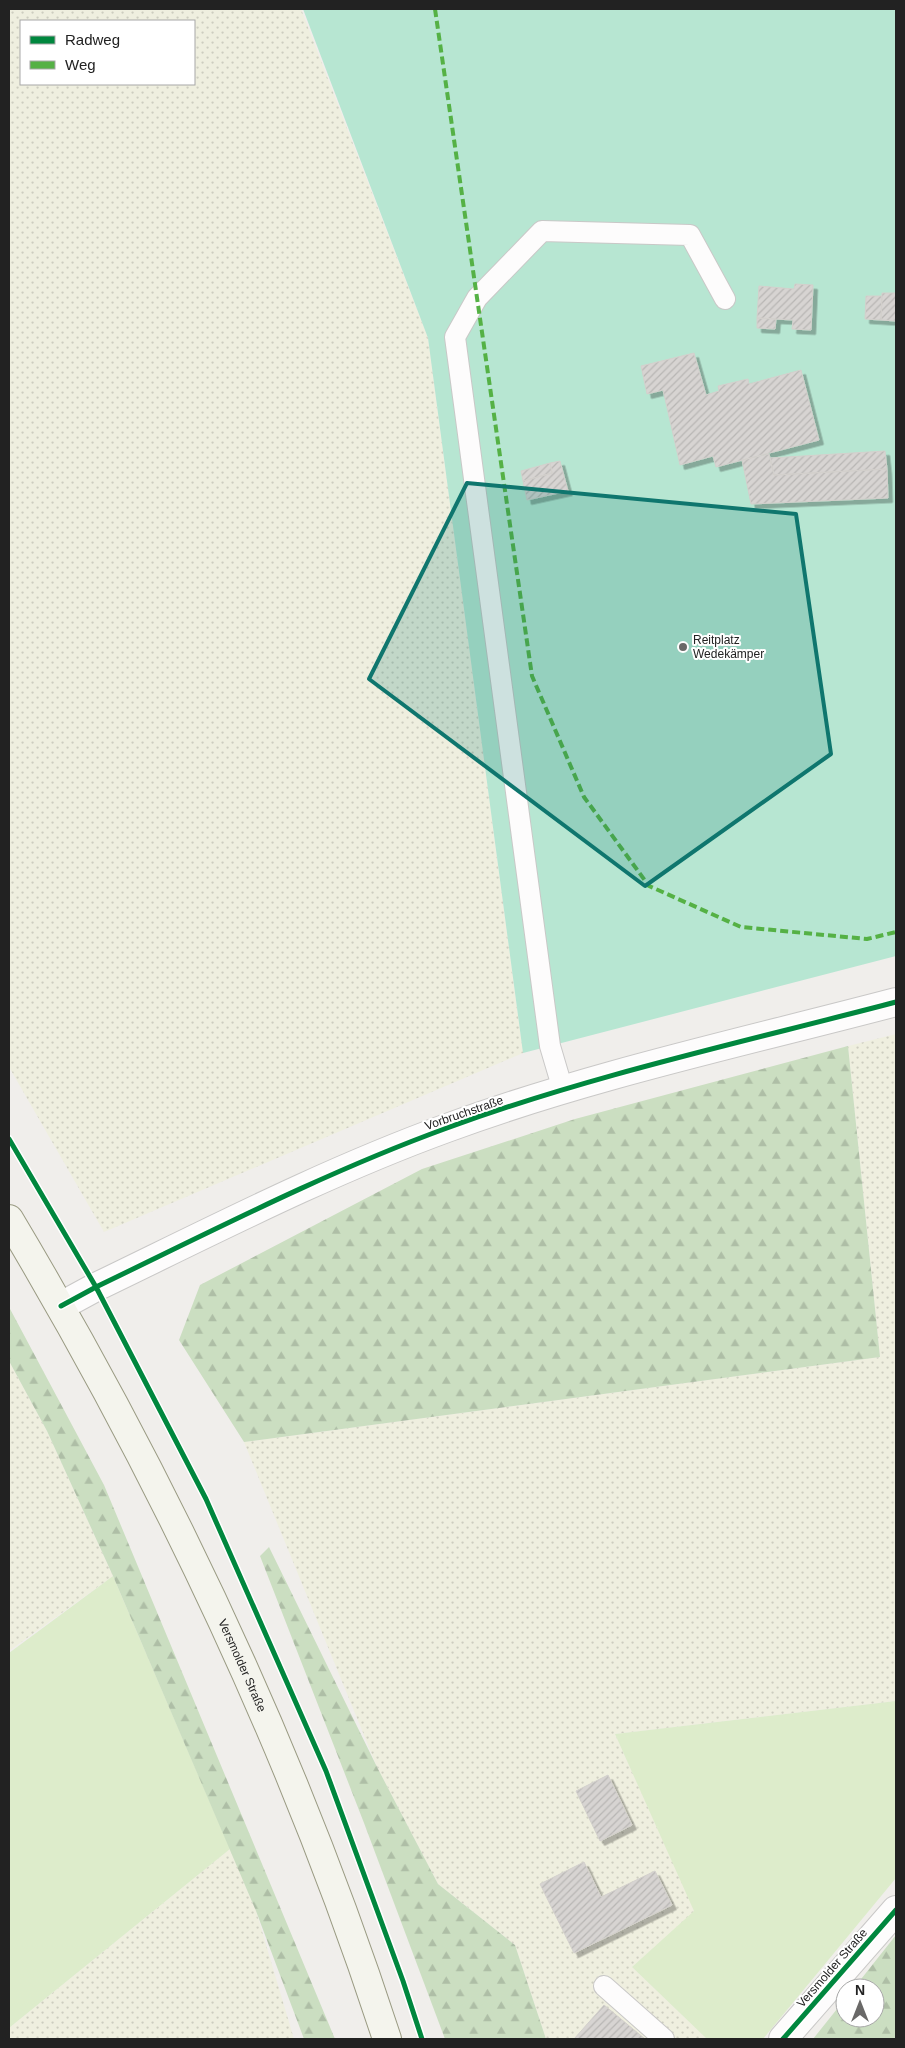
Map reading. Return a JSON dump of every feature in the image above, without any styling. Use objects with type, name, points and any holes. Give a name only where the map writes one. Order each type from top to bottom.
[{"type":"main road","name":"Versmolder Straße","points":[[9,1219],[61,1306],[146,1465],[240,1663],[302,1802],[387,2039]]},
{"type":"street","name":"Vorbruchstraße","points":[[61,1306],[96,1287],[334,1172],[448,1128],[562,1090],[896,1002]]},
{"type":"street","name":"Versmolder Straße","points":[[783,2039],[896,1910]]},
{"type":"lane","points":[[562,1090],[550,1046],[455,336],[477,298],[542,231],[690,235],[725,299]]},
{"type":"lane","points":[[604,1986],[664,2039]]},
{"type":"highlighted area","points":[[467,483],[796,514],[831,754],[645,886],[369,679]]},
{"type":"green space","points":[[9,9],[301,9],[428,338],[523,1053],[104,1232],[9,1067]]},
{"type":"green space","name":"Reitplatz Wedekämper","points":[[303,9],[896,9],[896,956],[523,1053],[428,338]]},
{"type":"green space","points":[[896,1034],[896,1701],[615,1734],[695,1911],[632,1967],[707,2039],[546,2039],[515,1945],[438,1884],[377,1767],[244,1442],[880,1357],[848,1046]]},
{"type":"green space","points":[[848,1046],[880,1357],[244,1442],[179,1340],[200,1285],[422,1169],[575,1119]]},
{"type":"green space","points":[[9,1307],[104,1485],[335,2039],[304,2039],[256,1911],[113,1576],[47,1431],[9,1361]]},
{"type":"green space","points":[[9,1361],[47,1431],[113,1576],[9,1651]]},
{"type":"green space","points":[[269,1547],[377,1767],[438,1884],[515,1945],[546,2039],[445,2039],[364,1823],[260,1556]]},
{"type":"green space","points":[[113,1576],[230,1849],[9,2028],[9,1653]]},
{"type":"green space","points":[[896,1701],[896,1878],[763,2039],[707,2039],[632,1967],[694,1911],[615,1734]]},
{"type":"green space","points":[[230,1849],[256,1911],[294,2039],[9,2039],[9,2028]]},
{"type":"green space","points":[[896,1935],[896,2039],[813,2039],[835,2012],[835,2028],[885,2028],[885,1978],[862,1978]]},
{"type":"building","points":[[795,284],[813,285],[811,330],[792,329],[793,320],[757,318],[759,286],[794,289]]},
{"type":"building","points":[[882,293],[896,293],[896,321],[881,320]]},
{"type":"building","points":[[866,296],[882,296],[881,320],[865,319]]},
{"type":"building","points":[[757,318],[776,319],[775,329],[757,328]]},
{"type":"building","points":[[694,353],[706,395],[719,391],[718,386],[748,379],[749,384],[801,370],[819,440],[716,467],[713,456],[680,465],[663,390],[647,394],[641,366]]},
{"type":"building","points":[[885,451],[887,469],[774,475],[770,458]]},
{"type":"building","points":[[769,454],[774,475],[887,469],[888,498],[751,504],[742,460]]},
{"type":"building","points":[[560,461],[568,491],[527,500],[523,481],[552,473],[550,463]]},
{"type":"building","points":[[550,463],[552,473],[523,481],[521,471]]},
{"type":"building","points":[[608,1775],[632,1825],[600,1841],[576,1791]]},
{"type":"building","points":[[584,1862],[601,1897],[655,1871],[672,1905],[574,1953],[540,1884]]},
{"type":"building","points":[[604,2005],[645,2039],[574,2039]]},
{"type":"marked path","points":[[435,9],[532,676],[584,797],[649,886],[741,927],[867,939],[896,932]]},
{"type":"cycle path","points":[[61,1306],[96,1287],[313,1183],[447,1128],[557,1091],[613,1075],[896,1002]]},
{"type":"cycle path","points":[[9,1139],[96,1287],[206,1499],[326,1771],[403,1981],[422,2039]]},
{"type":"cycle path","points":[[783,2039],[896,1910]]},
{"type":"place","name":"Reitplatz Wedekämper","points":[[683,647]]}]
